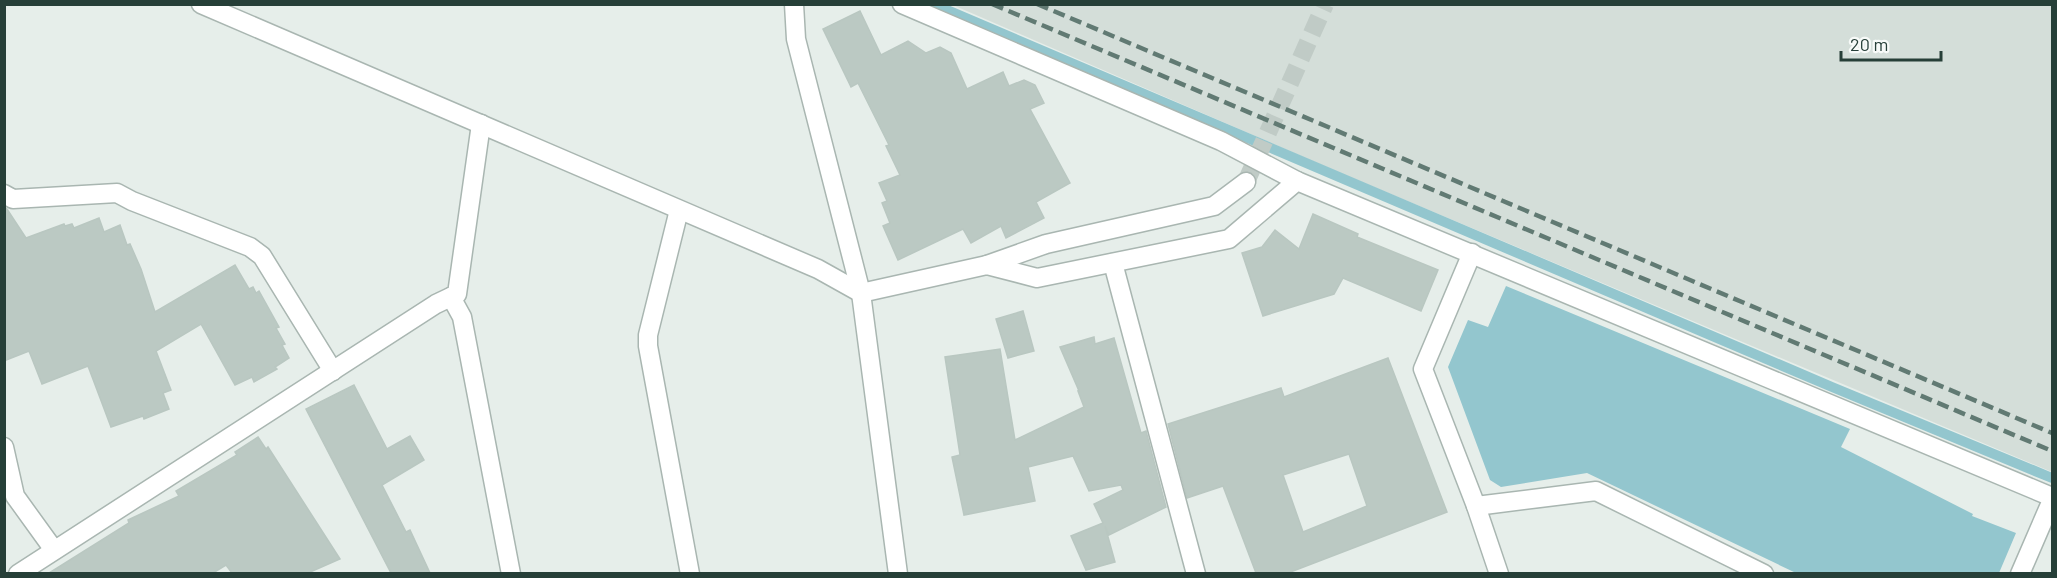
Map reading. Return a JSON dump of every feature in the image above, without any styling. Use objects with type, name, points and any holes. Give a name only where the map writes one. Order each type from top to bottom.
[{"type":"street","points":[[201,4],[818,269],[861,293],[987,265],[1046,244],[1214,206],[1246,182]]},
{"type":"street","points":[[794,4],[796,39],[861,293],[898,573]]},
{"type":"street","points":[[902,4],[1221,141],[1297,181],[2052,499],[2020,573]]},
{"type":"street","points":[[18,573],[436,304],[457,294],[481,124]]},
{"type":"street","points":[[987,265],[1037,278],[1229,239],[1297,181]]},
{"type":"street","points":[[4,194],[13,199],[117,193],[250,247],[262,256],[333,371]]},
{"type":"street","points":[[679,210],[648,335],[648,346],[690,573]]},
{"type":"street","points":[[1472,254],[1423,369],[1499,573]]},
{"type":"street","points":[[1113,263],[1196,573]]},
{"type":"street","points":[[451,297],[462,317],[511,573]]},
{"type":"street","points":[[4,447],[15,496],[54,550]]},
{"type":"street","points":[[1476,507],[1596,491],[1764,573]]},
{"type":"shaded area","points":[[953,5],[2052,5],[2052,472],[1336,171]]},
{"type":"water","points":[[1506,286],[1850,429],[1841,447],[1973,514],[1972,516],[2016,533],[1999,573],[1796,573],[1587,473],[1501,487],[1490,480],[1448,367],[1468,320],[1488,327]]},
{"type":"building","points":[[860,11],[881,55],[908,41],[926,53],[940,47],[951,53],[967,89],[1003,72],[1009,86],[1024,80],[1035,85],[1044,103],[1030,109],[1070,183],[1036,202],[1044,218],[1006,238],[1001,226],[971,243],[963,229],[898,260],[883,226],[890,223],[882,203],[887,201],[879,183],[900,175],[886,146],[889,145],[858,83],[851,87],[823,29]]},
{"type":"building","points":[[4,207],[26,238],[64,224],[65,226],[72,224],[74,228],[99,218],[104,232],[120,225],[127,245],[130,244],[141,269],[155,312],[235,265],[249,289],[253,287],[256,293],[259,291],[279,327],[276,328],[285,344],[282,345],[289,358],[275,367],[277,369],[254,382],[252,377],[235,385],[201,324],[156,351],[171,390],[163,393],[169,409],[144,419],[143,416],[111,427],[88,366],[42,384],[29,351],[4,361]]},
{"type":"building","points":[[1313,214],[1358,234],[1357,237],[1438,270],[1421,311],[1343,278],[1334,294],[1263,316],[1242,253],[1262,247],[1275,230],[1299,249]]},
{"type":"building","points":[[1023,311],[1034,351],[1008,358],[996,319]]},
{"type":"building","points":[[1094,337],[1095,344],[1114,338],[1141,433],[1146,431],[1166,507],[1109,535],[1105,526],[1115,562],[1086,570],[1071,536],[1103,523],[1094,504],[1123,490],[1121,485],[1089,491],[1073,456],[1028,467],[1035,501],[964,515],[952,457],[960,455],[945,357],[1000,349],[1015,440],[1084,407],[1060,347]]},
{"type":"building","points":[[1388,358],[1447,512],[1288,573],[1256,573],[1223,486],[1187,498],[1168,424],[1281,388],[1284,397]],"holes":[[[1349,454],[1367,506],[1303,532],[1283,475]]]},
{"type":"building","points":[[354,385],[387,449],[410,436],[424,460],[382,485],[406,532],[410,530],[430,573],[391,573],[306,409]]},
{"type":"building","points":[[258,437],[266,449],[268,447],[340,559],[308,573],[232,573],[226,565],[213,573],[49,573],[129,523],[128,520],[179,496],[176,491],[237,455],[235,452]]},
{"type":"waterway","points":[[933,4],[1832,387],[2052,478]]},
{"type":"tunnel","points":[[1246,182],[1325,4]]},
{"type":"railway","points":[[992,4],[2052,451]]},
{"type":"railway","points":[[1037,4],[2052,433]]}]
